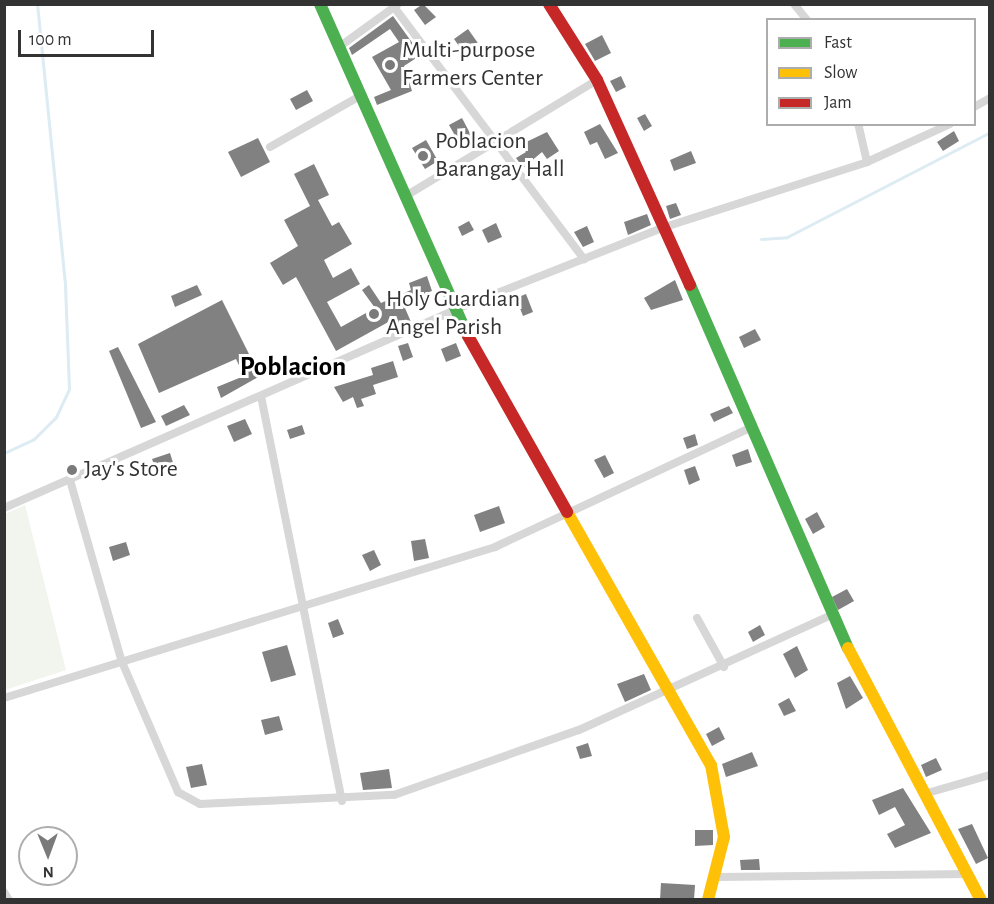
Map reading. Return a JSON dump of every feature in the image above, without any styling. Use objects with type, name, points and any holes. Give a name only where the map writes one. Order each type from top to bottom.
[{"type":"street","points":[[320,4],[454,310],[527,453],[567,513],[673,690],[717,786],[724,837],[718,877],[708,900]]},
{"type":"street","points":[[549,4],[597,80],[665,227],[831,615],[981,900]]},
{"type":"street","points":[[794,4],[805,18]]},
{"type":"street","points":[[339,47],[396,6],[494,142],[584,259]]},
{"type":"street","points":[[404,197],[597,80]]},
{"type":"street","points":[[270,147],[360,96]]},
{"type":"street","points":[[976,106],[990,98]]},
{"type":"street","points":[[858,126],[867,162]]},
{"type":"street","points":[[4,508],[454,310],[665,227],[867,162],[946,126]]},
{"type":"street","points":[[261,396],[305,605],[342,801]]},
{"type":"street","points":[[4,698],[495,547],[750,428]]},
{"type":"street","points":[[70,480],[122,662],[184,799],[200,804],[342,801],[384,797],[485,767],[673,690],[831,615]]},
{"type":"street","points":[[697,618],[724,667]]},
{"type":"street","points":[[924,794],[990,775]]},
{"type":"street","points":[[718,877],[968,874]]},
{"type":"street","points":[[4,892],[9,900]]},
{"type":"shaded area","points":[[25,505],[66,670],[5,690],[5,514]]},
{"type":"building","points":[[423,4],[436,17],[425,25],[414,10]]},
{"type":"building","points":[[393,16],[421,55],[404,66],[412,91],[377,105],[374,97],[391,90],[372,57],[399,42],[390,29],[352,55],[349,48]]},
{"type":"building","points":[[468,29],[480,46],[466,56],[454,39]]},
{"type":"building","points":[[602,35],[611,53],[595,61],[585,44]]},
{"type":"building","points":[[621,76],[626,87],[616,92],[610,81]]},
{"type":"building","points":[[307,90],[313,101],[296,110],[290,99]]},
{"type":"building","points":[[645,114],[652,126],[644,131],[637,118]]},
{"type":"building","points":[[462,118],[473,139],[461,146],[449,125]]},
{"type":"building","points":[[600,124],[618,153],[605,159],[597,142],[590,145],[584,132]]},
{"type":"building","points":[[954,131],[959,141],[943,151],[937,142]]},
{"type":"building","points":[[547,132],[559,151],[547,159],[542,152],[523,168],[516,158],[526,152],[520,145]]},
{"type":"building","points":[[258,138],[270,162],[241,177],[228,152]]},
{"type":"building","points":[[426,140],[438,161],[425,169],[412,148]]},
{"type":"building","points":[[691,151],[696,163],[674,171],[670,160]]},
{"type":"building","points":[[314,164],[329,195],[318,200],[332,226],[339,222],[352,244],[324,260],[333,278],[351,268],[360,284],[327,302],[341,327],[375,308],[362,290],[369,285],[381,303],[411,290],[409,283],[427,276],[432,291],[402,301],[411,322],[396,328],[392,320],[336,351],[296,277],[283,285],[270,263],[298,246],[284,220],[310,206],[294,174]]},
{"type":"building","points":[[676,203],[681,215],[670,219],[666,206]]},
{"type":"building","points":[[647,214],[651,225],[628,235],[624,222]]},
{"type":"building","points":[[469,221],[474,230],[462,236],[458,227]]},
{"type":"building","points":[[496,223],[502,237],[488,243],[482,230]]},
{"type":"building","points":[[587,226],[594,242],[583,247],[574,232]]},
{"type":"building","points":[[675,280],[683,300],[651,310],[644,298]]},
{"type":"building","points":[[197,285],[202,295],[175,307],[171,296]]},
{"type":"building","points":[[526,294],[533,312],[523,316],[516,298]]},
{"type":"building","points":[[222,300],[260,376],[221,398],[217,387],[244,376],[236,359],[159,393],[138,344]]},
{"type":"building","points":[[755,329],[761,340],[744,348],[739,337]]},
{"type":"building","points":[[408,343],[413,357],[403,361],[398,346]]},
{"type":"building","points":[[456,343],[461,356],[446,362],[441,349]]},
{"type":"building","points":[[118,347],[156,422],[141,428],[109,351]]},
{"type":"building","points":[[393,361],[398,377],[373,385],[376,394],[361,399],[364,406],[357,408],[353,397],[343,402],[334,387],[373,375],[371,368]]},
{"type":"building","points":[[184,405],[190,415],[166,426],[161,416]]},
{"type":"building","points":[[729,406],[733,413],[714,422],[710,414]]},
{"type":"building","points":[[245,419],[252,434],[234,442],[227,426]]},
{"type":"building","points":[[302,425],[305,434],[290,439],[287,430]]},
{"type":"building","points":[[695,434],[698,445],[687,449],[683,438]]},
{"type":"building","points":[[748,449],[752,462],[736,467],[732,455]]},
{"type":"building","points":[[170,453],[175,469],[158,475],[152,459]]},
{"type":"building","points":[[605,455],[614,473],[604,478],[594,460]]},
{"type":"building","points":[[695,466],[700,480],[689,485],[684,470]]},
{"type":"building","points":[[499,506],[505,523],[480,532],[474,515]]},
{"type":"building","points":[[817,512],[825,527],[813,534],[805,519]]},
{"type":"building","points":[[425,539],[429,558],[414,561],[411,541]]},
{"type":"building","points":[[126,542],[130,555],[113,561],[109,547]]},
{"type":"building","points":[[374,550],[381,565],[370,571],[362,555]]},
{"type":"building","points":[[847,589],[854,601],[838,610],[832,597]]},
{"type":"building","points":[[338,619],[344,634],[333,638],[328,623]]},
{"type":"building","points":[[760,625],[765,635],[753,642],[748,632]]},
{"type":"building","points":[[287,645],[296,675],[271,682],[262,652]]},
{"type":"building","points":[[797,646],[808,670],[795,678],[783,654]]},
{"type":"building","points":[[644,674],[651,690],[625,702],[617,684]]},
{"type":"building","points":[[850,676],[863,698],[846,709],[837,683]]},
{"type":"building","points":[[789,698],[796,711],[784,716],[778,704]]},
{"type":"building","points":[[279,716],[283,730],[265,735],[261,720]]},
{"type":"building","points":[[719,727],[725,739],[712,746],[706,734]]},
{"type":"building","points":[[588,743],[592,756],[580,759],[576,747]]},
{"type":"building","points":[[752,752],[758,766],[726,777],[722,764]]},
{"type":"building","points":[[936,758],[942,770],[926,777],[921,765]]},
{"type":"building","points":[[202,764],[207,785],[191,788],[186,767]]},
{"type":"building","points":[[389,769],[392,788],[363,790],[360,773]]},
{"type":"building","points":[[903,788],[931,833],[895,848],[887,834],[905,825],[895,807],[879,815],[872,800]]},
{"type":"building","points":[[972,824],[988,858],[976,864],[958,829]]},
{"type":"building","points":[[695,830],[713,830],[713,845],[695,846]]},
{"type":"building","points":[[759,859],[760,870],[741,870],[740,860]]},
{"type":"building","points":[[661,883],[695,885],[694,900],[660,900]]},
{"type":"waterway","points":[[4,453],[34,439],[56,417],[69,389],[65,284],[37,4]]},
{"type":"waterway","points":[[761,239],[787,237],[990,132]]},
{"type":"traffic: fast","points":[[320,4],[468,336]]},
{"type":"traffic: fast","points":[[690,285],[848,648]]},
{"type":"traffic: slow","points":[[567,512],[711,765],[724,837],[708,900]]},
{"type":"traffic: slow","points":[[848,648],[981,900]]},
{"type":"traffic: jam","points":[[549,4],[597,80],[690,285]]},
{"type":"traffic: jam","points":[[468,336],[567,512]]},
{"type":"place","name":"Multi-purpose Farmers Center","points":[[390,65]]},
{"type":"place","name":"Poblacion Barangay Hall","points":[[423,156]]},
{"type":"place","name":"Holy Guardian Angel Parish","points":[[374,314]]},
{"type":"place","name":"Jay's Store","points":[[72,470]]},
{"type":"district","name":"Poblacion","points":[[293,367]]}]
